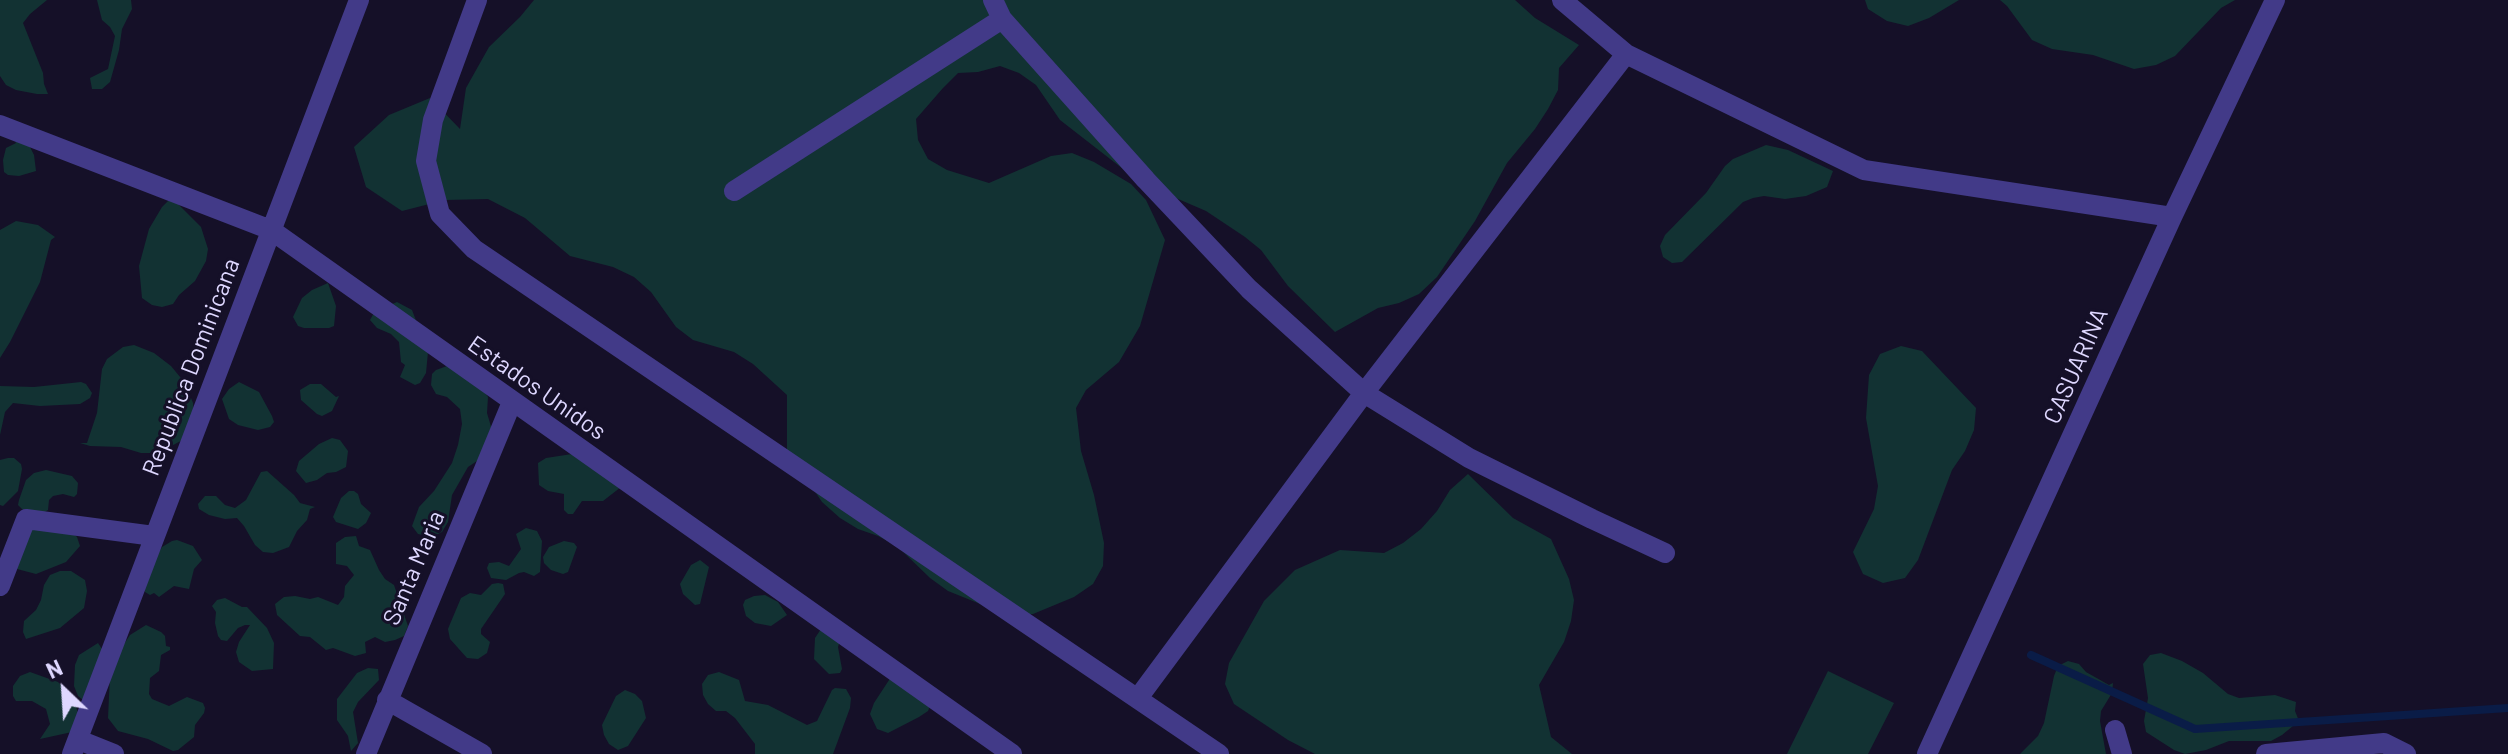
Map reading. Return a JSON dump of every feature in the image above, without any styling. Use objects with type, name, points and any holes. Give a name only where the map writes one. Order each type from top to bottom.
[{"type":"street","name":"Republica Dominicana","points":[[76,747],[359,0]]},
{"type":"street","points":[[477,0],[433,120],[426,161],[440,214],[474,249],[1219,754]]},
{"type":"street","points":[[1562,0],[1626,54],[1864,170],[2172,217]]},
{"type":"street","name":"CASUARINA","points":[[1927,754],[2172,217],[2275,0]]},
{"type":"street","points":[[734,191],[998,9],[1146,180],[1249,289],[1364,393],[1469,458],[1665,553]]},
{"type":"street","points":[[1138,698],[1364,393],[1626,54]]},
{"type":"street","name":"Estados Unidos","points":[[0,125],[271,230],[1012,754]]},
{"type":"street","name":"Santa Maria","points":[[366,754],[512,402]]},
{"type":"street","points":[[0,586],[26,519],[154,536]]},
{"type":"street","points":[[387,700],[482,754]]},
{"type":"street","points":[[2115,730],[2122,754]]},
{"type":"street","points":[[2266,754],[2384,743],[2406,754]]},
{"type":"street","points":[[76,747],[114,754]]},
{"type":"green space","points":[[0,0],[47,0],[23,23],[48,94],[16,90],[6,85],[0,76]]},
{"type":"green space","points":[[97,0],[131,0],[132,9],[122,29],[110,82],[102,89],[92,89],[90,78],[108,69],[115,36],[102,20]]},
{"type":"green space","points":[[534,0],[1515,0],[1535,18],[1579,45],[1559,68],[1558,90],[1548,109],[1507,163],[1475,221],[1437,277],[1419,294],[1378,308],[1335,332],[1288,286],[1261,250],[1206,211],[1141,183],[1060,120],[1036,85],[1019,73],[1000,66],[958,73],[943,88],[916,119],[918,140],[928,159],[947,170],[989,183],[1051,156],[1072,153],[1131,184],[1146,200],[1165,240],[1140,326],[1119,362],[1086,390],[1076,408],[1081,451],[1104,543],[1103,566],[1093,584],[1074,597],[1033,614],[1010,616],[948,591],[897,546],[858,529],[822,502],[787,450],[787,395],[753,364],[734,352],[693,340],[676,327],[651,292],[634,277],[613,267],[570,256],[525,218],[488,199],[445,200],[402,211],[366,187],[354,147],[389,115],[430,98],[460,129],[466,88],[489,47]]},
{"type":"green space","points":[[1865,0],[1959,0],[1929,18],[1908,26],[1887,21],[1868,9]]},
{"type":"green space","points":[[2000,0],[2235,0],[2221,8],[2175,56],[2156,65],[2134,69],[2093,55],[2052,49],[2032,40]]},
{"type":"green space","points":[[15,141],[29,145],[36,171],[19,176],[4,172],[6,148]]},
{"type":"green space","points":[[1766,145],[1788,150],[1833,171],[1827,187],[1806,196],[1785,199],[1764,196],[1743,202],[1682,262],[1672,263],[1663,257],[1660,246],[1665,235],[1706,193],[1725,166],[1733,159]]},
{"type":"green space","points":[[169,200],[177,203],[201,227],[208,249],[206,261],[195,281],[173,304],[162,307],[142,298],[139,266],[149,229]]},
{"type":"green space","points":[[16,221],[38,225],[55,237],[51,240],[40,282],[0,358],[0,230]]},
{"type":"green space","points":[[328,283],[336,306],[334,326],[298,326],[293,317],[302,298]]},
{"type":"green space","points":[[397,302],[412,310],[428,352],[426,373],[415,385],[400,377],[405,365],[401,362],[399,342],[370,320],[375,311]]},
{"type":"green space","points":[[134,345],[154,353],[171,366],[185,383],[193,403],[190,436],[162,451],[151,453],[80,443],[87,443],[97,413],[102,369],[107,359],[123,347]]},
{"type":"green space","points":[[1901,346],[1922,351],[1976,408],[1974,430],[1952,470],[1918,560],[1905,578],[1883,583],[1863,574],[1853,552],[1874,509],[1878,486],[1866,418],[1869,375],[1880,354]]},
{"type":"green space","points":[[447,366],[476,381],[488,397],[487,413],[492,430],[480,459],[468,467],[452,495],[448,522],[442,532],[432,537],[418,534],[412,526],[419,507],[434,491],[452,463],[458,445],[462,424],[460,409],[447,397],[436,394],[431,385],[432,374]]},
{"type":"green space","points":[[81,382],[92,393],[80,404],[40,406],[13,403],[5,412],[0,435],[0,386],[34,387]]},
{"type":"green space","points":[[239,382],[259,392],[274,422],[270,427],[258,430],[238,425],[229,419],[222,399]]},
{"type":"green space","points":[[310,384],[321,384],[336,397],[339,396],[332,411],[322,416],[301,400],[300,390]]},
{"type":"green space","points":[[332,438],[340,440],[348,451],[346,467],[306,483],[296,471],[299,461],[319,444]]},
{"type":"green space","points":[[585,452],[621,487],[603,501],[582,501],[573,514],[568,514],[564,510],[564,494],[548,491],[539,485],[538,463],[546,458]]},
{"type":"green space","points":[[14,458],[22,469],[18,491],[3,506],[0,505],[0,460]]},
{"type":"green space","points":[[46,470],[72,476],[78,483],[77,494],[74,497],[63,494],[53,496],[49,500],[48,510],[43,513],[22,509],[18,505],[26,480],[34,473]]},
{"type":"green space","points":[[267,471],[300,503],[315,507],[310,509],[307,520],[289,547],[273,553],[263,552],[255,545],[237,518],[209,515],[199,509],[198,504],[205,496],[216,496],[225,505],[235,508],[246,500],[261,472]]},
{"type":"green space","points":[[1468,474],[1513,518],[1551,539],[1569,579],[1574,600],[1571,621],[1564,642],[1539,685],[1551,737],[1572,754],[1315,754],[1234,704],[1225,684],[1229,663],[1264,601],[1295,570],[1340,550],[1384,553],[1403,543],[1421,529],[1450,490]]},
{"type":"green space","points":[[349,491],[358,494],[361,504],[371,513],[366,523],[358,529],[336,522],[333,517],[341,498]]},
{"type":"green space","points":[[64,525],[77,537],[80,546],[66,562],[36,574],[17,569],[21,526]]},
{"type":"green space","points":[[526,528],[537,531],[542,541],[540,572],[534,576],[519,573],[506,580],[491,578],[487,568],[489,563],[499,562],[509,566],[521,549],[516,534]]},
{"type":"green space","points":[[356,536],[359,546],[370,550],[385,579],[394,585],[408,626],[404,636],[395,640],[385,642],[375,637],[365,642],[366,653],[355,656],[333,648],[326,650],[310,637],[300,636],[277,615],[275,604],[284,597],[295,596],[318,597],[338,605],[344,597],[345,586],[354,575],[347,566],[336,564],[336,543],[345,537]]},
{"type":"green space","points":[[177,540],[193,546],[202,560],[194,569],[189,589],[174,586],[159,597],[154,593],[150,595],[143,587],[147,570],[162,547]]},
{"type":"green space","points":[[564,541],[577,547],[568,572],[563,574],[551,570],[543,557],[549,547]]},
{"type":"green space","points":[[700,560],[709,567],[700,604],[695,605],[683,594],[680,584],[691,565]]},
{"type":"green space","points":[[71,571],[85,580],[84,608],[60,628],[26,639],[24,621],[36,610],[50,575]]},
{"type":"green space","points":[[492,584],[503,584],[505,594],[481,629],[481,634],[490,642],[487,653],[478,659],[467,658],[450,639],[450,624],[461,598],[470,593],[481,595]]},
{"type":"green space","points":[[765,595],[778,602],[787,615],[771,626],[755,623],[746,616],[743,605],[745,600]]},
{"type":"green space","points":[[225,598],[247,607],[267,628],[274,643],[273,669],[252,671],[239,662],[236,652],[250,625],[238,628],[227,641],[218,636],[216,612],[212,606],[217,600]]},
{"type":"green space","points":[[146,625],[161,632],[165,636],[166,646],[170,647],[161,655],[159,671],[150,678],[149,694],[152,699],[169,706],[187,697],[203,703],[205,708],[195,725],[194,737],[178,750],[173,751],[148,739],[118,731],[108,718],[110,675],[120,650],[130,635]]},
{"type":"green space","points":[[821,629],[841,637],[838,647],[840,673],[829,674],[814,659],[815,638]]},
{"type":"green space","points":[[98,643],[104,652],[83,700],[74,686],[75,665],[79,655]]},
{"type":"green space","points":[[2161,653],[2203,673],[2228,694],[2239,698],[2275,695],[2296,702],[2299,721],[2271,741],[2229,741],[2185,754],[2174,750],[2146,732],[2144,721],[2148,698],[2143,664],[2150,655]]},
{"type":"green space","points":[[2068,661],[2079,664],[2086,672],[2109,685],[2113,683],[2100,721],[2106,754],[2020,754],[2038,736],[2058,666]]},
{"type":"green space","points":[[368,668],[378,669],[379,680],[358,702],[353,712],[358,743],[351,751],[348,736],[337,720],[337,699],[357,673]]},
{"type":"green space","points":[[1828,671],[1894,703],[1868,754],[1787,754]]},
{"type":"green space","points":[[30,672],[58,682],[73,698],[78,713],[72,732],[40,739],[50,724],[46,709],[32,701],[16,701],[13,696],[13,686],[20,676]]},
{"type":"green space","points":[[719,672],[739,680],[745,701],[768,705],[807,725],[817,721],[832,690],[846,689],[851,698],[850,708],[833,754],[755,754],[755,744],[735,718],[726,711],[716,711],[703,695],[702,684],[708,675]]},
{"type":"green space","points":[[891,677],[930,706],[919,717],[888,733],[877,729],[870,714]]},
{"type":"green space","points":[[625,690],[642,701],[646,718],[628,746],[618,750],[609,744],[602,725],[616,696]]},
{"type":"waterway","points":[[2031,655],[2195,729],[2508,708]]}]
